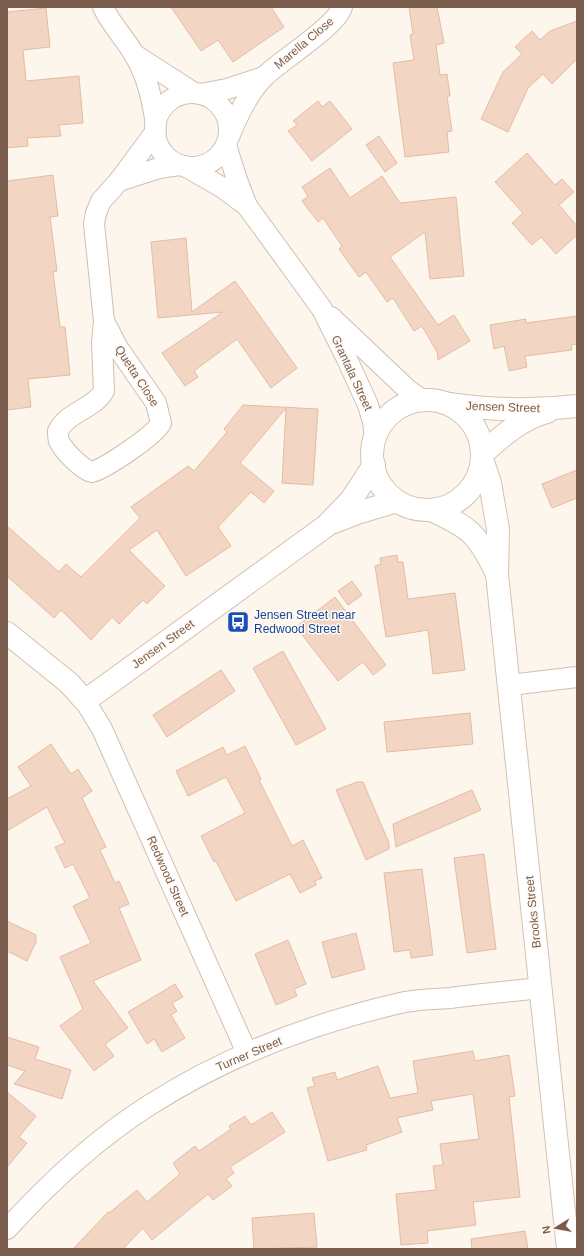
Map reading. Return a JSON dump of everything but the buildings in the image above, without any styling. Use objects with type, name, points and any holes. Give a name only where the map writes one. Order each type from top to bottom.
[{"type":"street","points":[[103,7],[117,32],[135,55],[146,77],[158,143],[164,154],[182,165],[197,167],[209,163],[219,156],[227,142],[229,127],[223,111],[211,98],[197,94],[135,55]]},
{"type":"street","name":"Marella Close","points":[[227,142],[247,101],[264,77],[333,21],[342,7]]},
{"type":"street","name":"Marella Close","points":[[197,94],[227,89],[264,77]]},
{"type":"street","points":[[156,127],[160,113],[167,103],[176,97],[197,94]]},
{"type":"street","name":"Quetta Close","points":[[104,321],[118,348],[156,403],[161,423],[152,434],[102,468],[92,472],[82,467],[59,442],[58,431],[64,422],[97,401],[104,391],[102,343],[104,321],[94,224],[96,213],[101,201],[119,182],[156,127]]},
{"type":"street","name":"Grantala Street","points":[[227,142],[237,180],[247,206],[322,310],[368,405],[374,422],[375,438]]},
{"type":"street","name":"Quetta Close","points":[[119,182],[144,172],[182,165]]},
{"type":"street","name":"Grantala Street","points":[[182,165],[217,185],[247,206]]},
{"type":"street","name":"Grantala Street","points":[[322,310],[408,390],[422,400]]},
{"type":"street","points":[[422,400],[448,404],[463,414],[475,428],[482,456],[478,476],[469,491],[456,502],[439,509],[431,510],[414,508],[397,501],[382,485],[374,465],[373,447],[375,438],[384,422],[396,410],[413,402],[422,400]]},
{"type":"street","name":"Jensen Street","points":[[448,404],[478,408],[567,407]]},
{"type":"street","name":"Jensen Street","points":[[482,456],[496,441],[532,416],[567,407]]},
{"type":"street","name":"Brooks Street","points":[[482,456],[490,483],[498,529],[497,574],[510,685],[568,1249]]},
{"type":"street","name":"Jensen Street","points":[[84,701],[326,526],[351,500],[374,465]]},
{"type":"street","name":"Jensen Street","points":[[326,526],[357,513],[397,501]]},
{"type":"street","name":"Brooks Street","points":[[431,510],[463,525],[473,534],[484,548],[497,574]]},
{"type":"street","points":[[7,633],[69,683],[84,701]]},
{"type":"street","points":[[510,685],[577,677]]},
{"type":"street","name":"Redwood Street","points":[[84,701],[102,729],[247,1053]]},
{"type":"street","name":"Turner Street","points":[[7,1229],[32,1201],[65,1172],[108,1136],[148,1106],[199,1076],[247,1053],[346,1017],[407,1002],[541,988]]},
{"type":"place","name":"Jensen Street near Redwood Street","points":[[238,622]]}]
